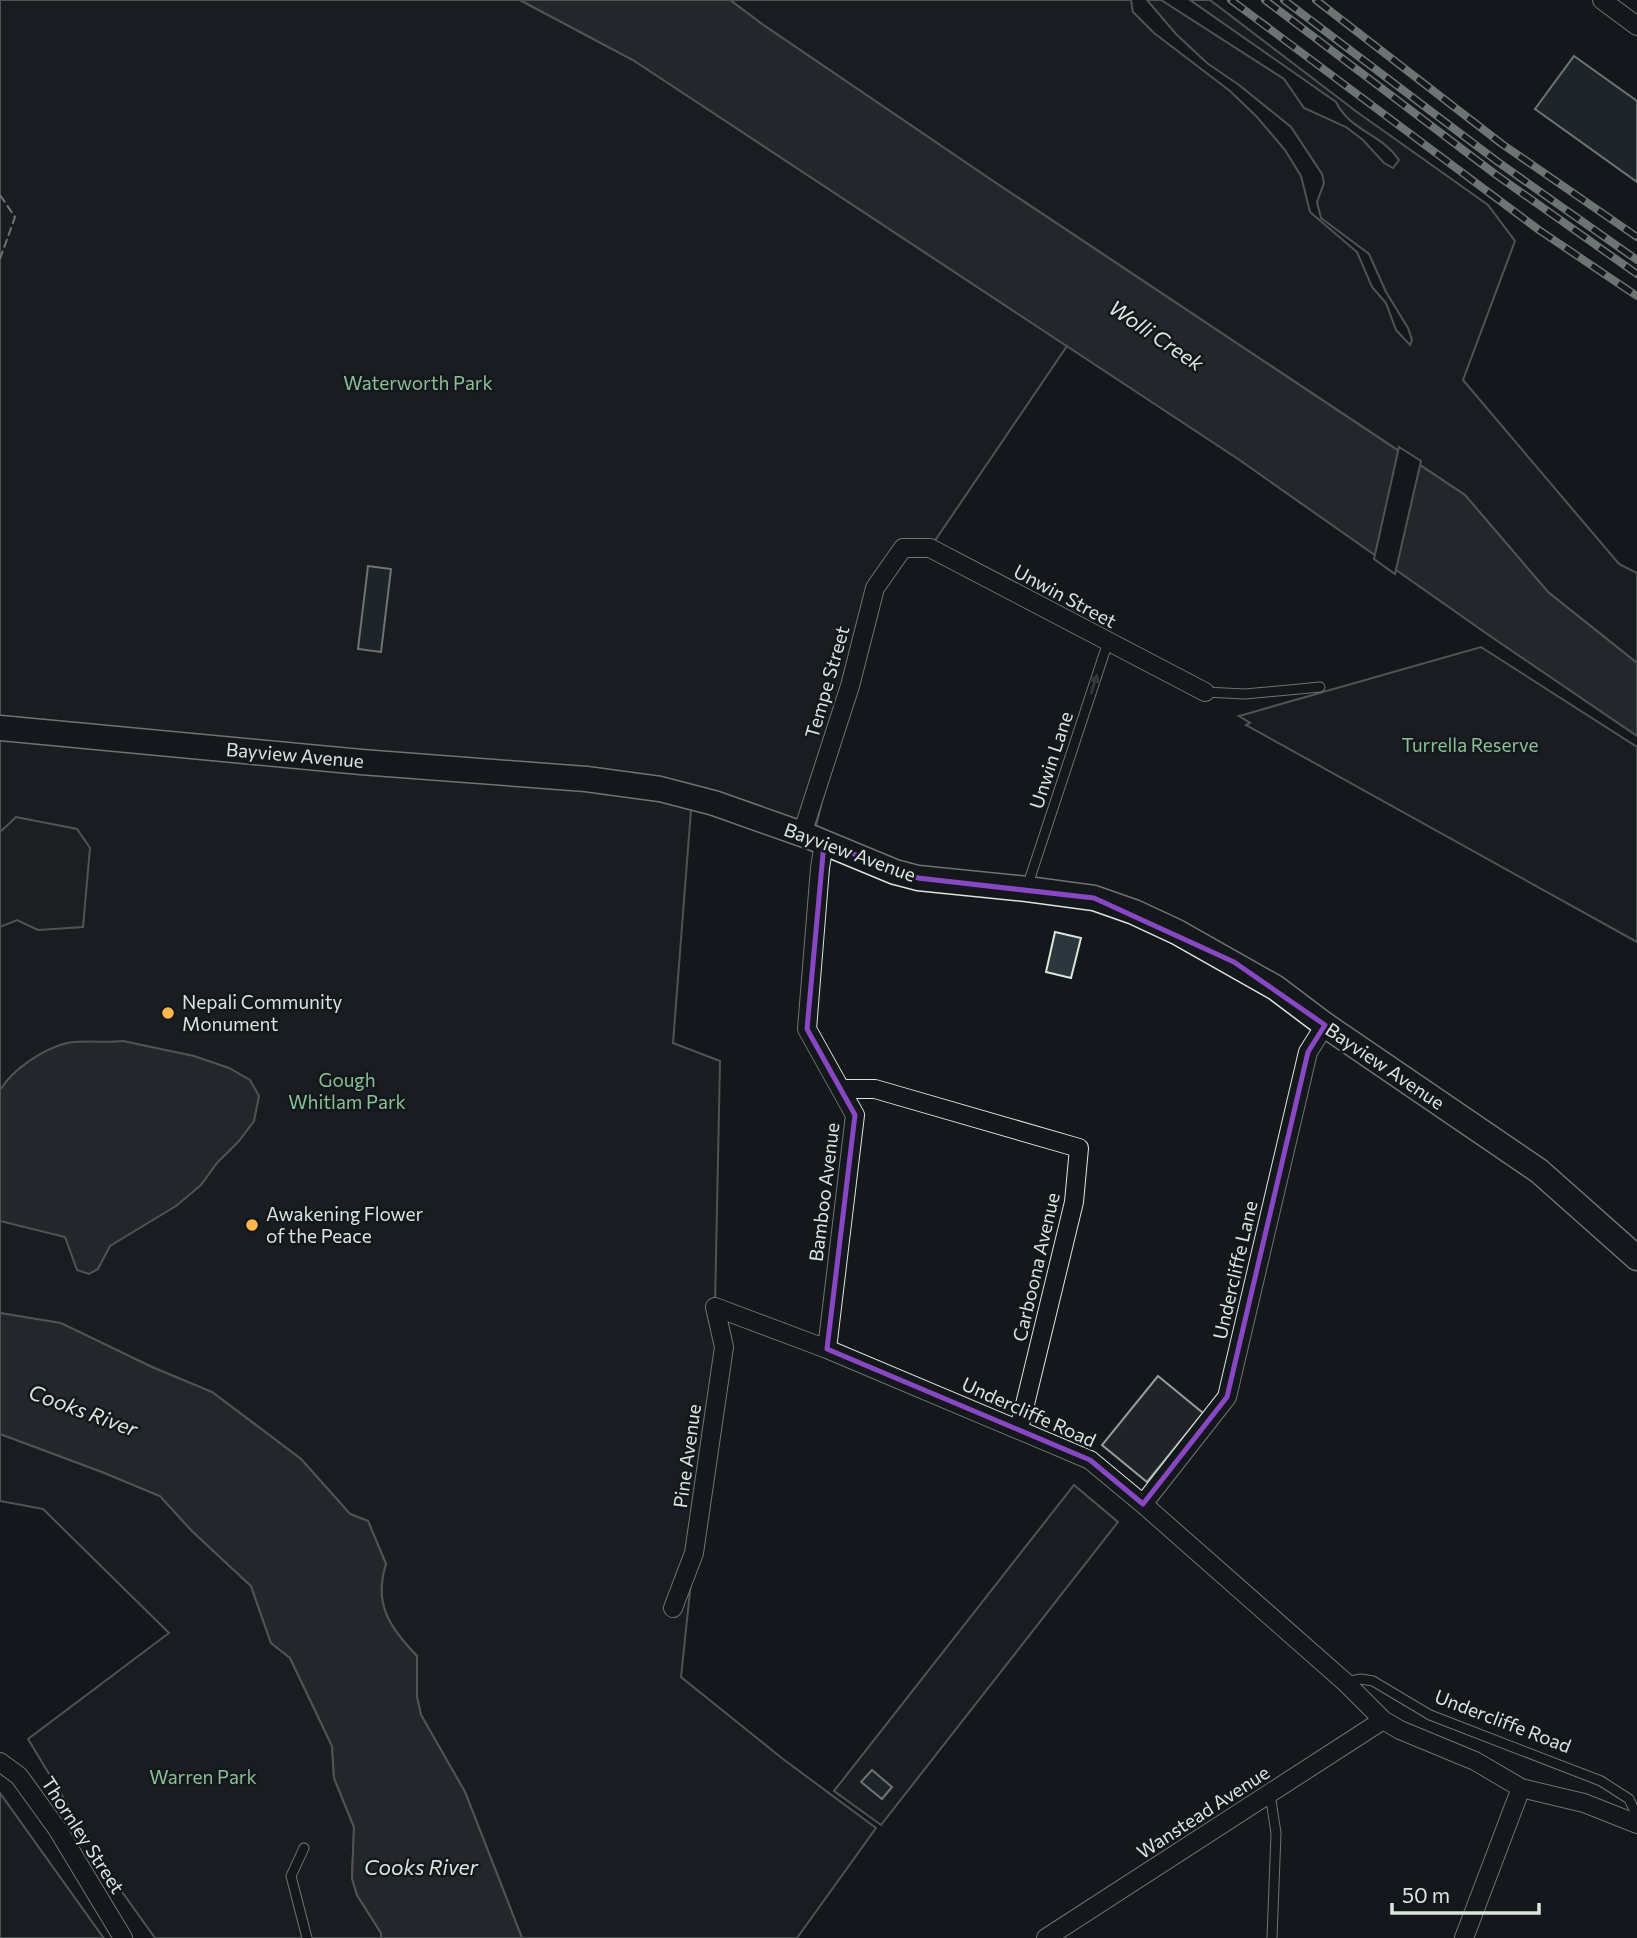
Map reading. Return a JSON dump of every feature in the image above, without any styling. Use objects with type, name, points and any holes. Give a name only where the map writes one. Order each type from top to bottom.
[{"type":"main road","name":"Bayview Avenue","points":[[0,728],[361,762],[586,779],[692,796],[813,838],[895,872],[918,878],[1094,898],[1144,917],[1234,962],[1276,988],[1325,1025],[1539,1171],[1637,1258]]},
{"type":"street","points":[[1602,0],[1637,26]]},
{"type":"street","name":"Unwin Street","points":[[903,548],[930,548],[1205,692]]},
{"type":"street","name":"Tempe Street","points":[[813,838],[875,587],[903,548]]},
{"type":"street","name":"Bamboo Avenue","points":[[813,838],[820,868],[807,1029],[855,1115],[827,1349]]},
{"type":"street","name":"Undercliffe Lane","points":[[1143,1504],[1227,1397],[1308,1052],[1325,1025]]},
{"type":"street","name":"Carboona Avenue","points":[[842,1089],[875,1089],[1079,1148],[1074,1202],[1019,1429]]},
{"type":"street","name":"Undercliffe Road","points":[[715,1307],[827,1349],[1090,1460],[1345,1682],[1383,1720],[1400,1730],[1475,1760],[1521,1788],[1584,1803],[1637,1824]]},
{"type":"street","name":"Pine Avenue","points":[[673,1608],[694,1553],[724,1347],[715,1307]]},
{"type":"street","name":"Wanstead Avenue","points":[[1046,1938],[1383,1720]]},
{"type":"street","name":"Thornley Street","points":[[0,1762],[19,1776],[58,1830],[123,1938]]},
{"type":"street","points":[[1464,1938],[1521,1788]]},
{"type":"lane","name":"Unwin Lane","points":[[1027,889],[1108,642]]},
{"type":"lane","points":[[1205,692],[1245,694],[1320,687]]},
{"type":"lane","name":"Undercliffe Road","points":[[1345,1682],[1361,1679],[1373,1681],[1421,1712],[1601,1781],[1629,1799],[1637,1816]]},
{"type":"lane","points":[[1270,1794],[1276,1833],[1272,1938]]},
{"type":"lane","points":[[304,1848],[291,1876],[307,1938]]},
{"type":"highlighted area","points":[[824,843],[918,878],[1094,898],[1234,962],[1325,1025],[1308,1052],[1227,1397],[1143,1504],[1090,1460],[827,1349],[855,1115],[807,1029]]},
{"type":"green space","points":[[0,0],[520,0],[633,60],[1067,346],[930,548],[903,548],[875,588],[813,838],[692,797],[673,1043],[720,1061],[715,1307],[724,1347],[694,1553],[681,1677],[783,1759],[876,1828],[797,1938],[522,1938],[465,1792],[421,1715],[417,1697],[417,1656],[399,1636],[386,1615],[382,1579],[386,1564],[368,1521],[350,1514],[301,1459],[212,1392],[61,1324],[0,1313]]},
{"type":"green space","points":[[730,0],[1131,0],[1133,12],[1154,33],[1230,91],[1285,150],[1301,176],[1310,212],[1357,252],[1372,287],[1386,303],[1396,330],[1410,345],[1412,340],[1408,328],[1386,292],[1369,254],[1321,218],[1317,202],[1324,183],[1322,174],[1291,127],[1207,63],[1176,34],[1147,0],[1161,0],[1284,79],[1304,108],[1346,127],[1363,140],[1384,163],[1393,168],[1399,160],[1384,144],[1350,120],[1336,102],[1190,0],[1210,0],[1357,112],[1488,205],[1515,241],[1463,380],[1619,564],[1637,573],[1637,663],[1548,592],[1465,495],[993,181]]},
{"type":"green space","name":"Turrella Reserve","points":[[1481,647],[1637,747],[1637,942],[1246,725],[1250,723],[1239,716]]},
{"type":"green space","points":[[1158,1376],[1203,1413],[1147,1482],[1102,1445]]},
{"type":"green space","name":"Warren Park","points":[[0,1434],[160,1496],[192,1531],[251,1586],[271,1643],[290,1658],[332,1746],[334,1778],[354,1827],[352,1878],[357,1895],[381,1933],[381,1938],[155,1938],[110,1875],[28,1739],[169,1633],[43,1509],[0,1501]]},
{"type":"green space","points":[[1074,1485],[1118,1522],[881,1825],[834,1791]]},
{"type":"green space","points":[[0,1793],[103,1937],[104,1938],[0,1938]]},
{"type":"shaded area","points":[[16,817],[77,829],[90,848],[83,927],[38,930],[17,920],[0,927],[0,832]]},
{"type":"water","name":"Wolli Creek","points":[[520,0],[730,0],[993,181],[1465,495],[1548,592],[1637,663],[1637,736],[1238,459],[633,60]]},
{"type":"water","points":[[123,1041],[194,1056],[229,1068],[250,1080],[259,1096],[254,1121],[201,1185],[176,1206],[110,1246],[98,1269],[89,1274],[77,1270],[65,1237],[0,1221],[0,1090],[21,1067],[58,1046],[74,1042]]},
{"type":"water","name":"Cooks River","points":[[0,1313],[61,1323],[152,1367],[212,1392],[301,1459],[350,1514],[368,1521],[386,1564],[382,1591],[386,1615],[417,1656],[417,1697],[421,1715],[465,1792],[522,1938],[381,1938],[381,1933],[357,1895],[352,1878],[354,1827],[334,1778],[332,1746],[290,1658],[271,1643],[251,1586],[192,1531],[160,1496],[0,1434]]},
{"type":"pier","points":[[1399,447],[1421,461],[1395,574],[1374,559]]},
{"type":"building","points":[[1574,56],[1637,101],[1637,182],[1535,109]]},
{"type":"building","points":[[368,566],[391,569],[381,652],[358,649]]},
{"type":"building","points":[[1055,932],[1081,938],[1071,978],[1046,972]]},
{"type":"building","points":[[872,1770],[892,1787],[882,1799],[861,1782]]},
{"type":"railway","points":[[1231,0],[1539,230],[1637,296]]},
{"type":"railway","points":[[1265,0],[1495,174],[1637,274]]},
{"type":"railway","points":[[1284,0],[1498,162],[1637,260]]},
{"type":"railway","points":[[1316,0],[1502,144],[1637,237]]},
{"type":"fence","points":[[0,195],[15,217],[0,259]]},
{"type":"place","name":"Nepali Community Monument","points":[[168,1013]]},
{"type":"place","name":"Awakening Flower of the Peace","points":[[252,1225]]},
{"type":"park label","name":"Waterworth Park","points":[[418,383]]},
{"type":"park label","name":"Gough Whitlam Park","points":[[347,1091]]}]
